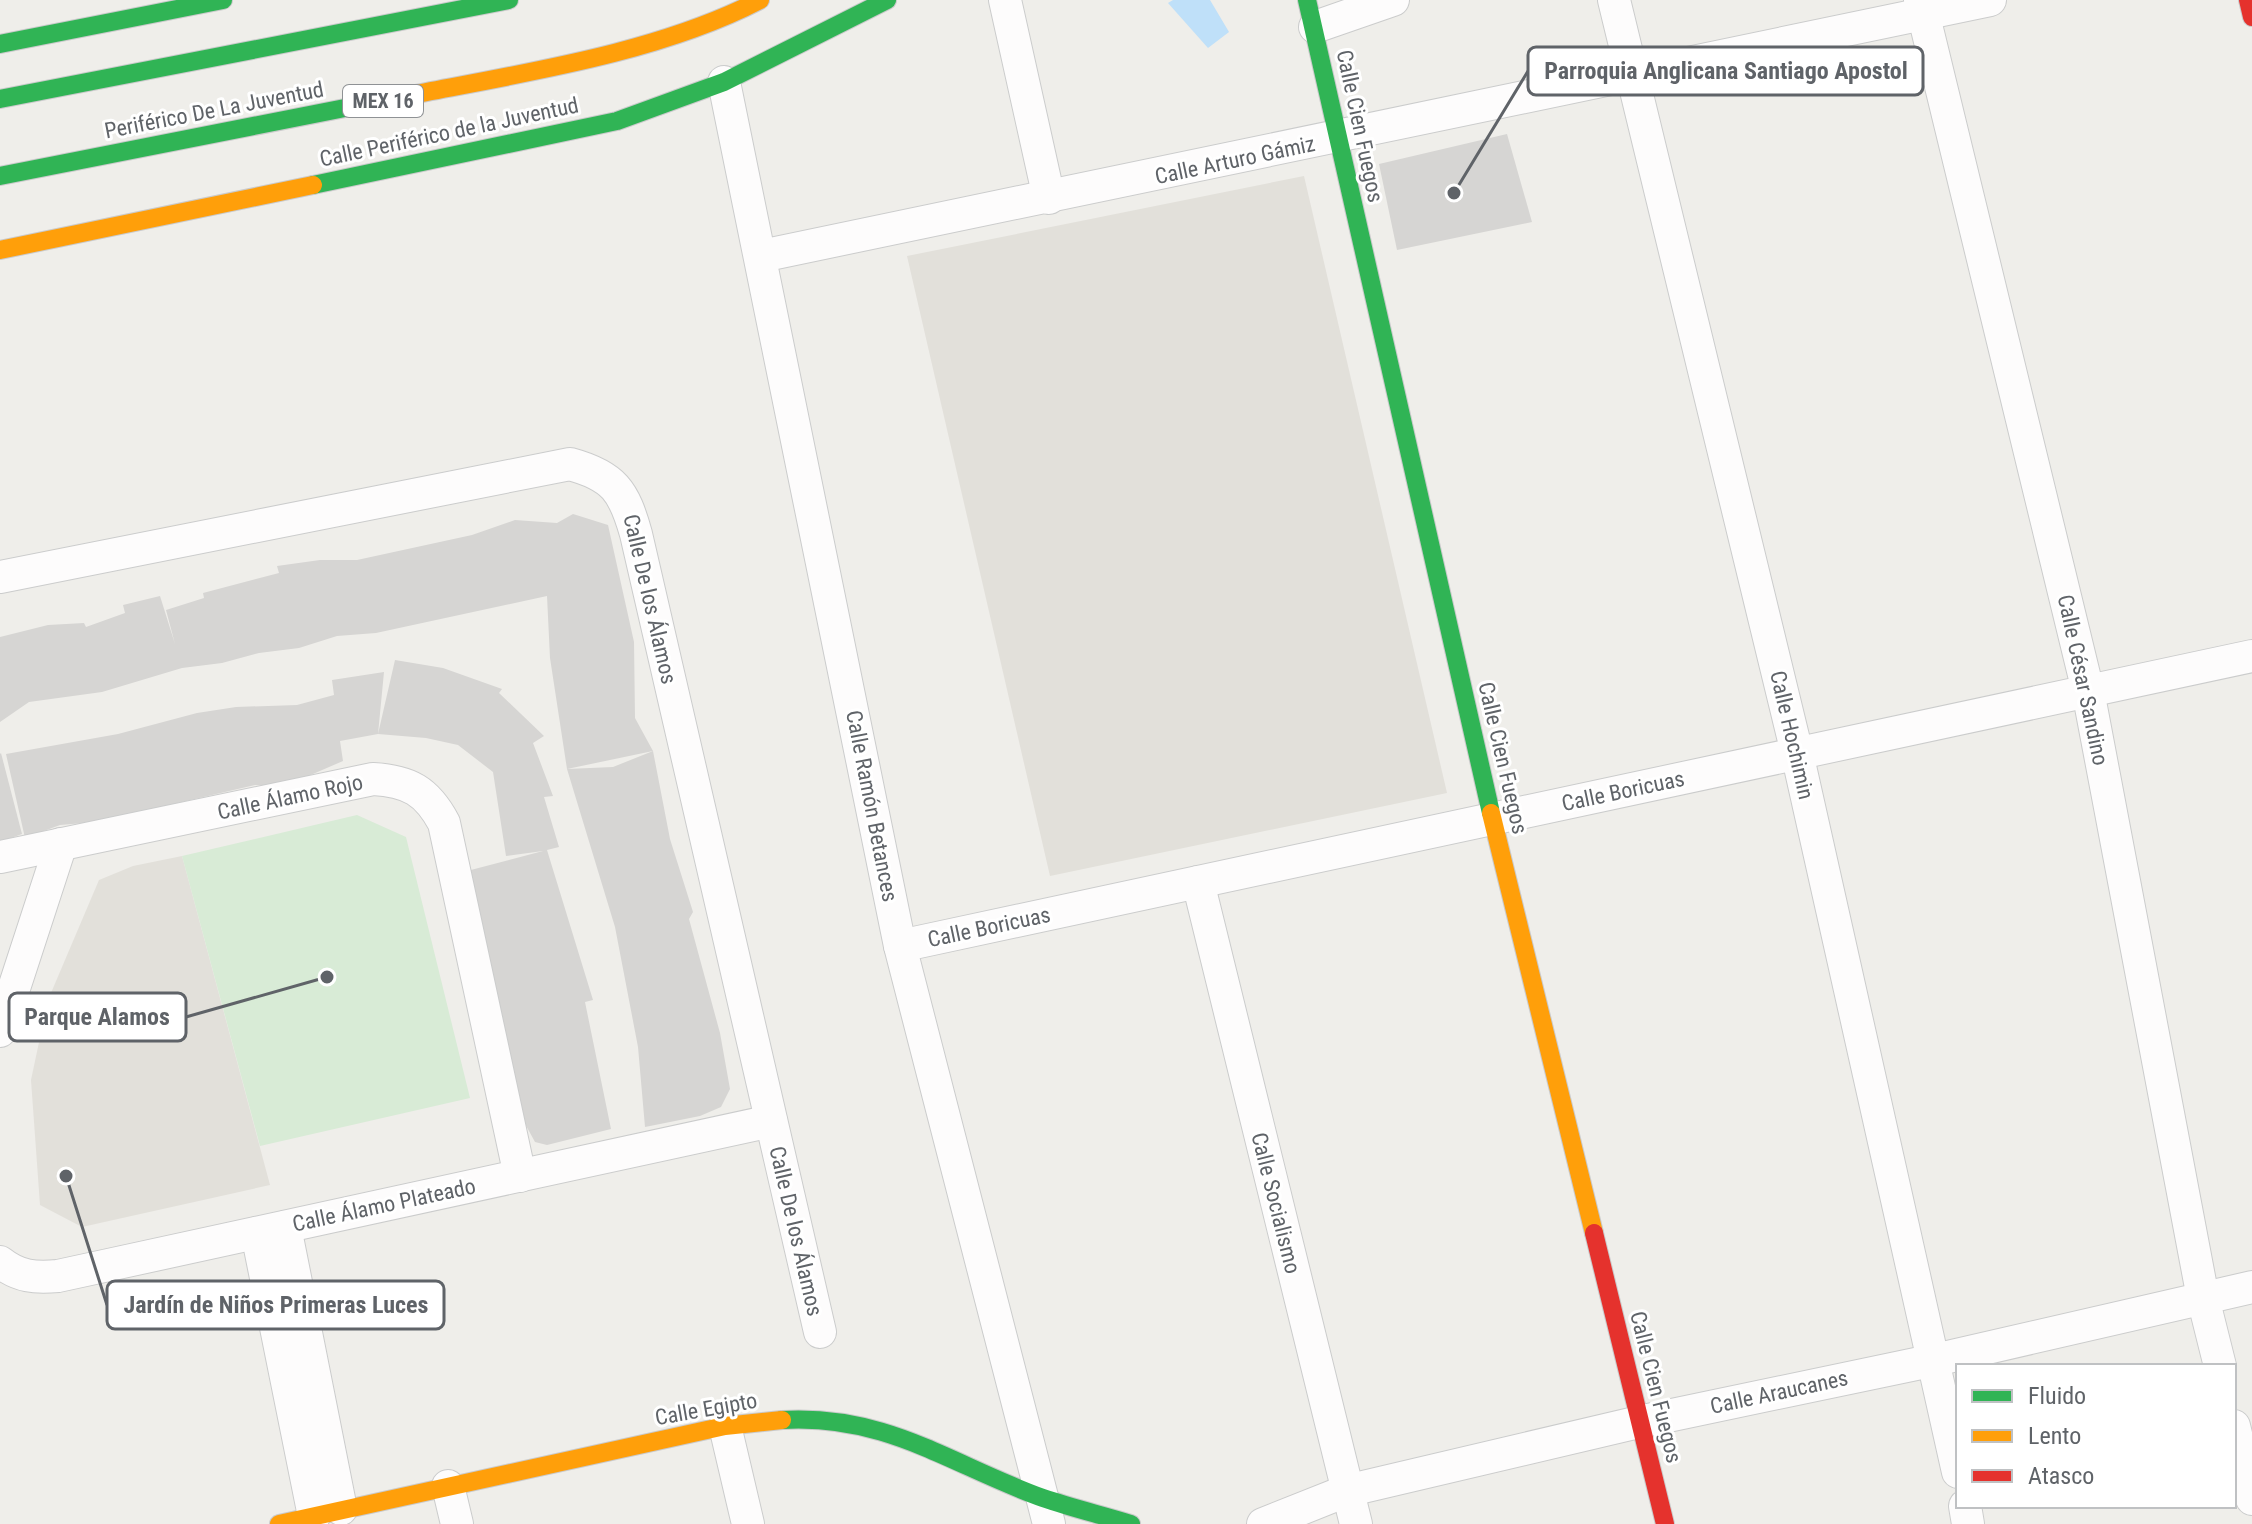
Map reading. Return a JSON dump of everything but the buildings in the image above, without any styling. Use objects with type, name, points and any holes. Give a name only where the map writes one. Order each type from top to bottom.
[{"type":"main road","points":[[0,44],[223,0]]},
{"type":"main road","points":[[0,99],[509,0]]},
{"type":"main road","name":"Periférico De La Juventud","points":[[0,176],[585,61],[733,14],[760,0]]},
{"type":"main road","name":"Calle Periférico de la Juventud","points":[[0,250],[617,121],[724,82],[887,0]]},
{"type":"main road","points":[[2248,0],[2252,17]]},
{"type":"main road","name":"Calle Cien Fuegos","points":[[1311,14],[1492,819],[1665,1524]]},
{"type":"main road","name":"Calle Egipto","points":[[279,1524],[725,1426],[786,1420],[839,1420],[878,1428],[1046,1511],[1131,1524]]},
{"type":"street","points":[[1005,0],[1049,198]]},
{"type":"street","points":[[1311,14],[1393,0]]},
{"type":"street","name":"Calle Hochimin","points":[[1614,0],[1797,753],[1956,1462]]},
{"type":"street","name":"Calle Arturo Gámiz","points":[[761,256],[1337,139],[1922,6],[1990,0]]},
{"type":"street","name":"Calle César Sandino","points":[[1922,6],[2088,691],[2203,1298],[2220,1364]]},
{"type":"street","name":"Calle Ramón Betances","points":[[724,82],[900,946],[1046,1511]]},
{"type":"street","name":"Calle De los Álamos","points":[[0,577],[570,464],[597,472],[615,485],[628,505],[636,534],[820,1332]]},
{"type":"street","name":"Calle Boricuas","points":[[900,946],[2252,656]]},
{"type":"street","name":"Calle Álamo Rojo","points":[[0,857],[373,779],[401,781],[419,789],[435,805],[444,823],[520,1176]]},
{"type":"street","points":[[0,1031],[61,844]]},
{"type":"street","name":"Calle Socialismo","points":[[1198,882],[1356,1524]]},
{"type":"street","name":"Calle Álamo Plateado","points":[[0,1262],[14,1273],[34,1278],[58,1276],[771,1121]]},
{"type":"street","points":[[271,1230],[328,1512]]},
{"type":"street","name":"Calle Araucanes","points":[[1263,1524],[1346,1491],[1639,1422],[1935,1360],[2252,1287]]},
{"type":"street","points":[[725,1426],[748,1524]]},
{"type":"street","points":[[2236,1434],[2252,1499]]},
{"type":"street","points":[[448,1486],[457,1524]]},
{"type":"shaded area","points":[[1304,176],[1447,793],[1050,876],[907,256]]},
{"type":"shaded area","points":[[182,856],[270,1185],[82,1227],[40,1205],[31,1080],[48,1000],[99,880],[133,866]]},
{"type":"green space","points":[[357,815],[406,837],[470,1098],[260,1146],[182,856]]},
{"type":"water","points":[[1173,0],[1210,0],[1229,32],[1208,48],[1168,3]]},
{"type":"traffic: fast","points":[[0,44],[223,0]]},
{"type":"traffic: fast","points":[[0,99],[509,0]]},
{"type":"traffic: fast","points":[[313,185],[617,121],[724,82],[887,0]]},
{"type":"traffic: fast","points":[[1307,0],[1491,813]]},
{"type":"traffic: fast","points":[[0,176],[411,95]]},
{"type":"traffic: fast","points":[[782,1420],[820,1420],[886,1433],[1043,1498],[1131,1524]]},
{"type":"traffic: slow","points":[[411,95],[634,48],[678,34],[760,0]]},
{"type":"traffic: slow","points":[[0,250],[313,185]]},
{"type":"traffic: slow","points":[[1491,813],[1594,1233]]},
{"type":"traffic: slow","points":[[279,1524],[725,1426],[782,1420]]},
{"type":"traffic: jam","points":[[2248,0],[2252,17]]},
{"type":"traffic: jam","points":[[1594,1233],[1665,1524]]},
{"type":"place","name":"Parroquia Anglicana Santiago Apostol","points":[[1454,193]]},
{"type":"place","name":"Parque Alamos","points":[[327,977]]},
{"type":"place","name":"Jardín de Niños Primeras Luces","points":[[66,1176]]}]
